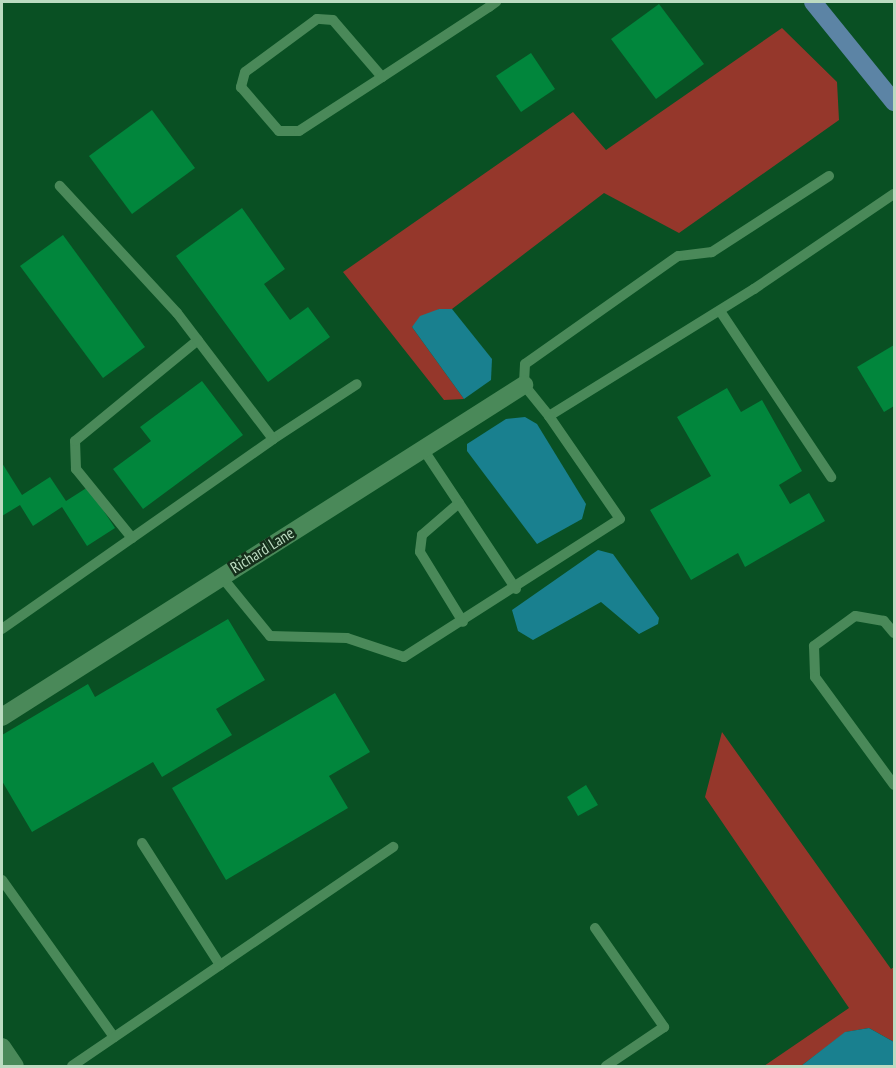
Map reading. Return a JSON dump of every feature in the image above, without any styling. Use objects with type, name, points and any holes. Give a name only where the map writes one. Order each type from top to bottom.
[{"type":"main road","points":[[813,2],[894,102]]},
{"type":"street","name":"Richard Lane","points":[[2,717],[524,385]]},
{"type":"street","points":[[2,1047],[15,1066]]},
{"type":"lane","points":[[382,77],[333,20],[317,19],[245,72],[241,87],[279,131],[299,131],[382,77],[496,2]]},
{"type":"lane","points":[[221,576],[255,624],[284,639],[346,639],[404,657],[516,589],[620,519],[549,416],[524,385],[525,364],[678,256],[712,252],[829,176]]},
{"type":"lane","points":[[60,186],[198,340],[273,439]]},
{"type":"lane","points":[[549,416],[720,311],[894,194]]},
{"type":"lane","points":[[720,311],[831,477]]},
{"type":"lane","points":[[132,537],[76,468],[75,441],[198,340]]},
{"type":"lane","points":[[2,629],[273,439],[357,384]]},
{"type":"lane","points":[[423,449],[516,589]]},
{"type":"lane","points":[[459,503],[422,535],[420,552],[464,622]]},
{"type":"lane","points":[[894,633],[884,621],[855,616],[814,646],[815,677],[894,785]]},
{"type":"lane","points":[[142,843],[220,965]]},
{"type":"lane","points":[[72,1066],[393,848]]},
{"type":"lane","points":[[2,880],[114,1037]]},
{"type":"lane","points":[[595,928],[664,1027],[606,1066]]},
{"type":"shaded area","points":[[782,28],[837,82],[839,120],[679,233],[604,193],[452,309],[439,309],[412,327],[464,399],[444,400],[343,272],[573,112],[606,150]]},
{"type":"shaded area","points":[[722,732],[891,969],[894,967],[894,1042],[869,1028],[846,1032],[801,1066],[764,1066],[849,1008],[705,797]]},
{"type":"water","points":[[439,309],[452,309],[492,359],[491,380],[464,399],[412,327],[420,316]]},
{"type":"water","points":[[525,417],[537,424],[586,504],[582,519],[537,544],[467,451],[467,444],[506,419]]},
{"type":"water","points":[[598,550],[613,554],[659,618],[658,624],[639,634],[601,602],[533,640],[518,631],[512,610]]},
{"type":"water","points":[[869,1028],[894,1042],[894,1066],[801,1066],[845,1032]]},
{"type":"building","points":[[659,4],[704,64],[656,99],[611,39]]},
{"type":"building","points":[[531,53],[555,89],[521,112],[496,76]]},
{"type":"building","points":[[152,110],[195,168],[132,214],[89,156]]},
{"type":"building","points":[[242,208],[285,269],[264,284],[290,320],[308,307],[330,337],[268,382],[176,256]]},
{"type":"building","points":[[63,235],[145,347],[103,378],[20,266]]},
{"type":"building","points":[[894,345],[894,406],[884,412],[857,367]]},
{"type":"building","points":[[202,381],[243,435],[143,509],[113,469],[151,441],[140,427]]},
{"type":"building","points":[[727,388],[741,412],[762,400],[802,471],[779,485],[790,504],[809,493],[825,521],[745,567],[738,553],[691,580],[650,510],[711,476],[677,417]]},
{"type":"building","points":[[2,463],[22,495],[50,477],[66,501],[88,487],[115,528],[87,546],[62,507],[33,526],[20,505],[2,516]]},
{"type":"building","points":[[228,619],[265,680],[216,709],[232,735],[162,777],[153,762],[32,832],[2,781],[2,735],[88,684],[95,697]]},
{"type":"building","points":[[335,693],[370,752],[329,776],[348,808],[226,880],[172,788]]},
{"type":"building","points":[[586,785],[598,805],[578,816],[567,797]]}]
